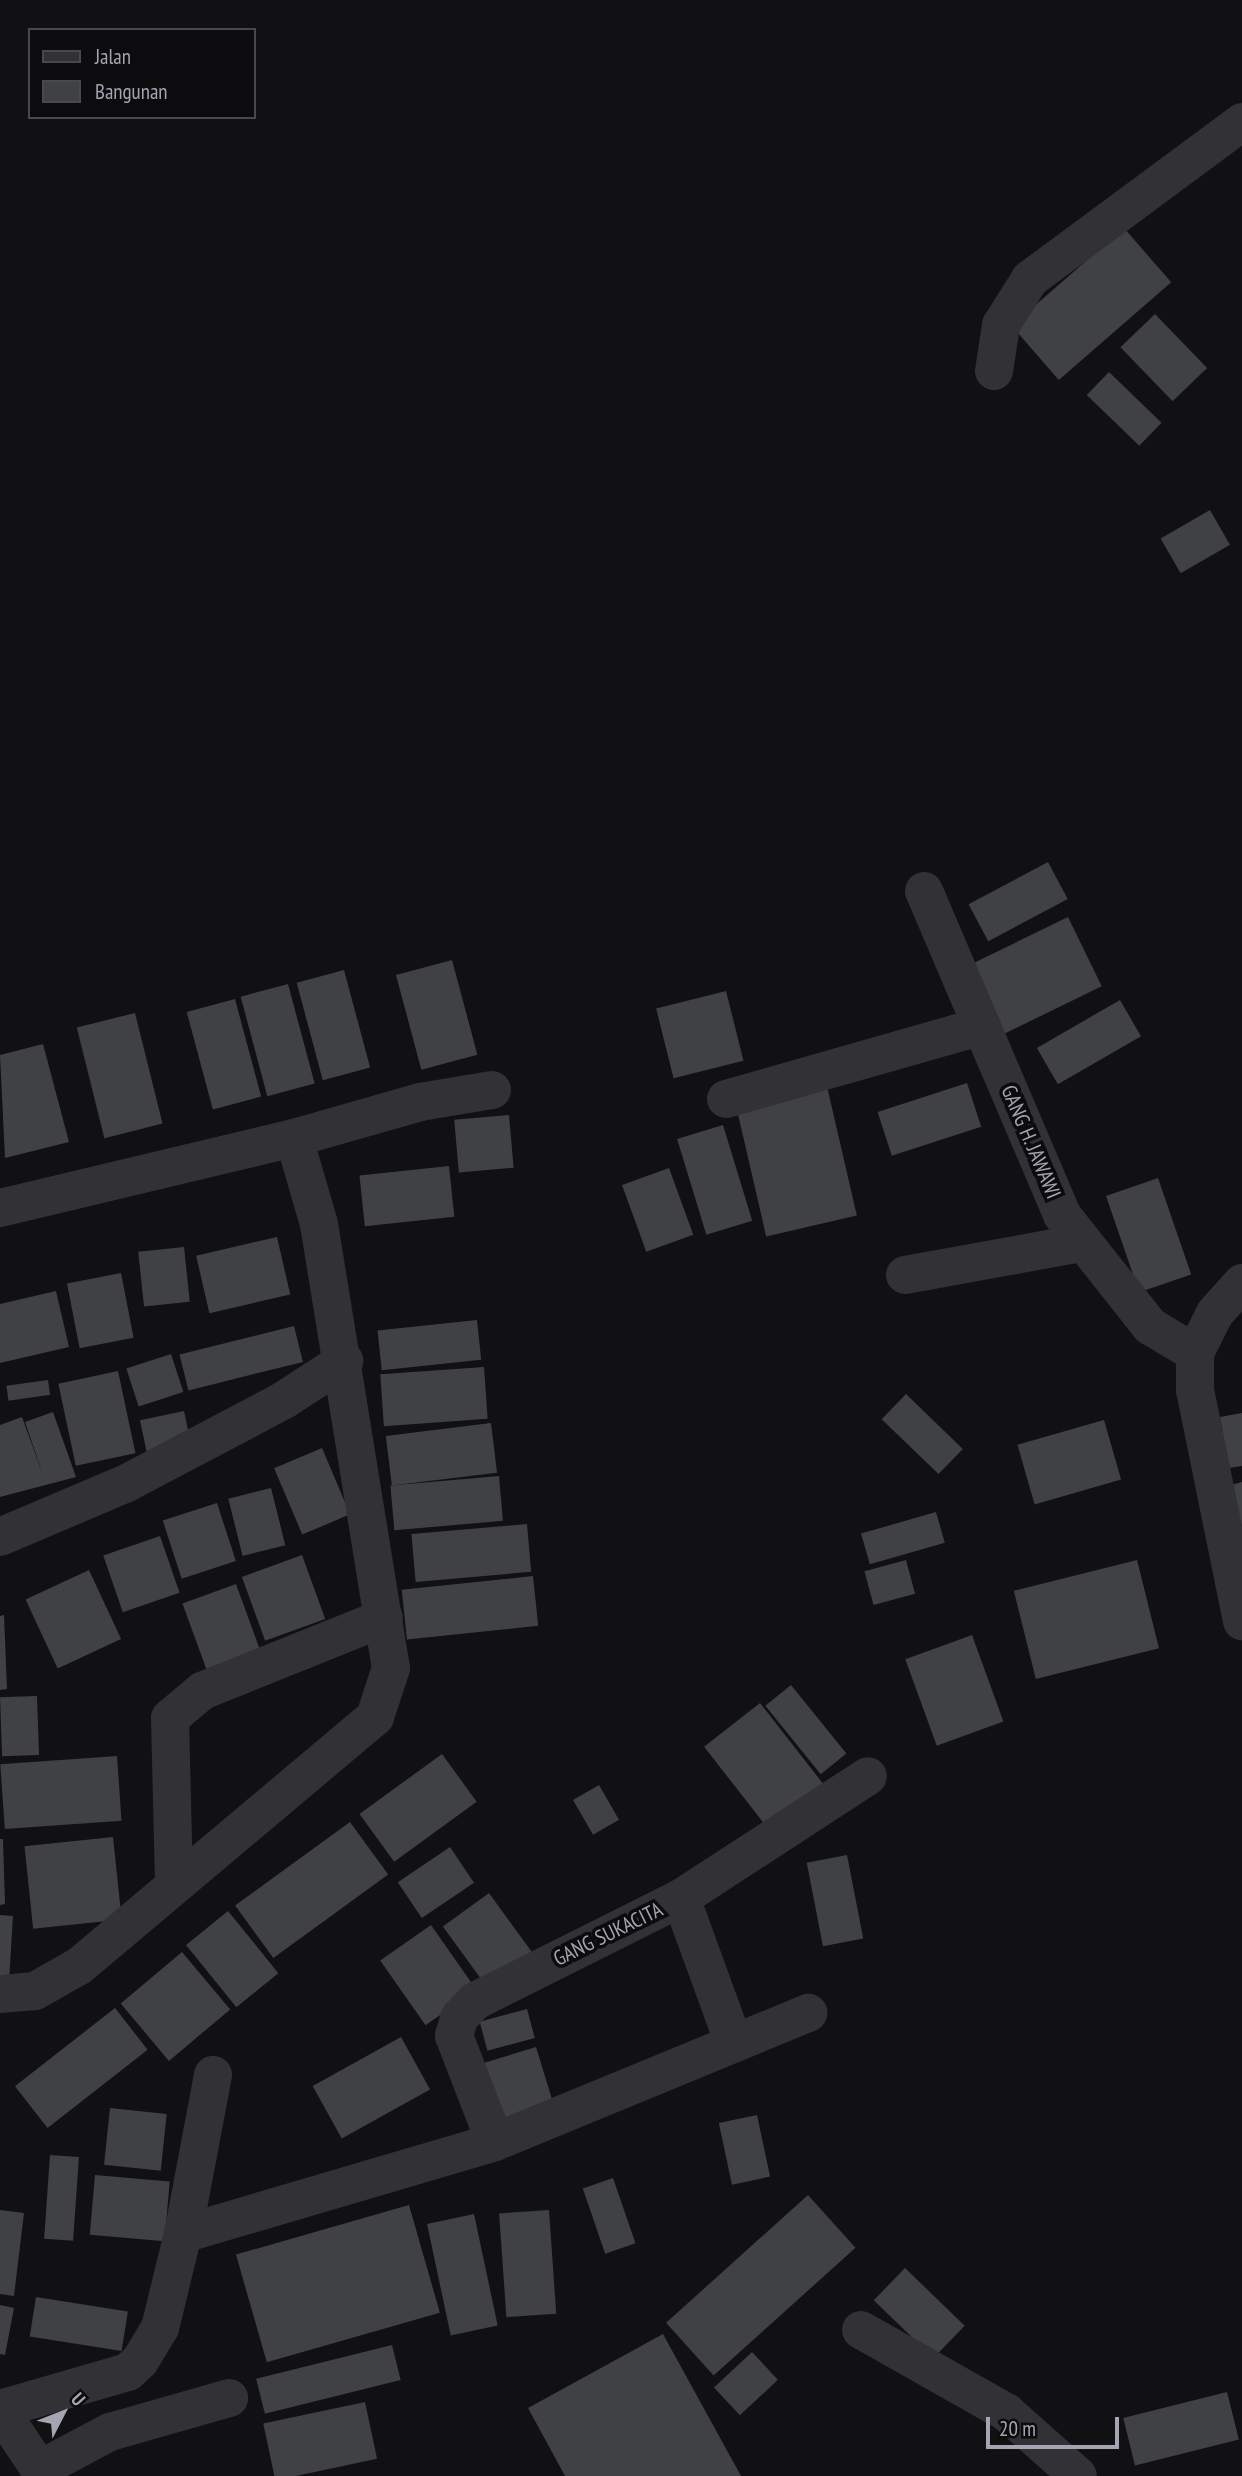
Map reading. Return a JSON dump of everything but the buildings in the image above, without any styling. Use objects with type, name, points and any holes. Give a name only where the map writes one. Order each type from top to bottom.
[{"type":"street","points":[[995,371],[1001,325],[1030,279],[1242,122]]},
{"type":"street","name":"GANG H. JAWAWI","points":[[924,891],[1062,1214],[1082,1243],[1150,1326],[1195,1353]]},
{"type":"street","points":[[726,1099],[982,1026]]},
{"type":"street","points":[[0,1209],[294,1138],[420,1101],[492,1090]]},
{"type":"street","points":[[0,1994],[35,1991],[79,1966],[174,1882],[375,1717],[391,1668],[344,1361],[319,1224],[294,1138]]},
{"type":"street","points":[[905,1275],[1082,1243]]},
{"type":"street","points":[[1242,1283],[1215,1313],[1195,1353],[1195,1390],[1242,1621]]},
{"type":"street","points":[[0,1537],[125,1484],[284,1400],[344,1361]]},
{"type":"street","points":[[174,1882],[167,1758],[170,1718],[202,1691],[384,1618]]},
{"type":"street","name":"GANG SUKACITA","points":[[495,2143],[454,2036],[459,2018],[475,2001],[681,1898],[868,1776]]},
{"type":"street","points":[[681,1898],[734,2044]]},
{"type":"street","points":[[183,2234],[495,2143],[807,2013]]},
{"type":"street","points":[[213,2075],[183,2234],[160,2328],[140,2361],[128,2372],[0,2409],[27,2460],[110,2432],[229,2398]]},
{"type":"street","points":[[861,2330],[1006,2412],[1078,2476]]}]
